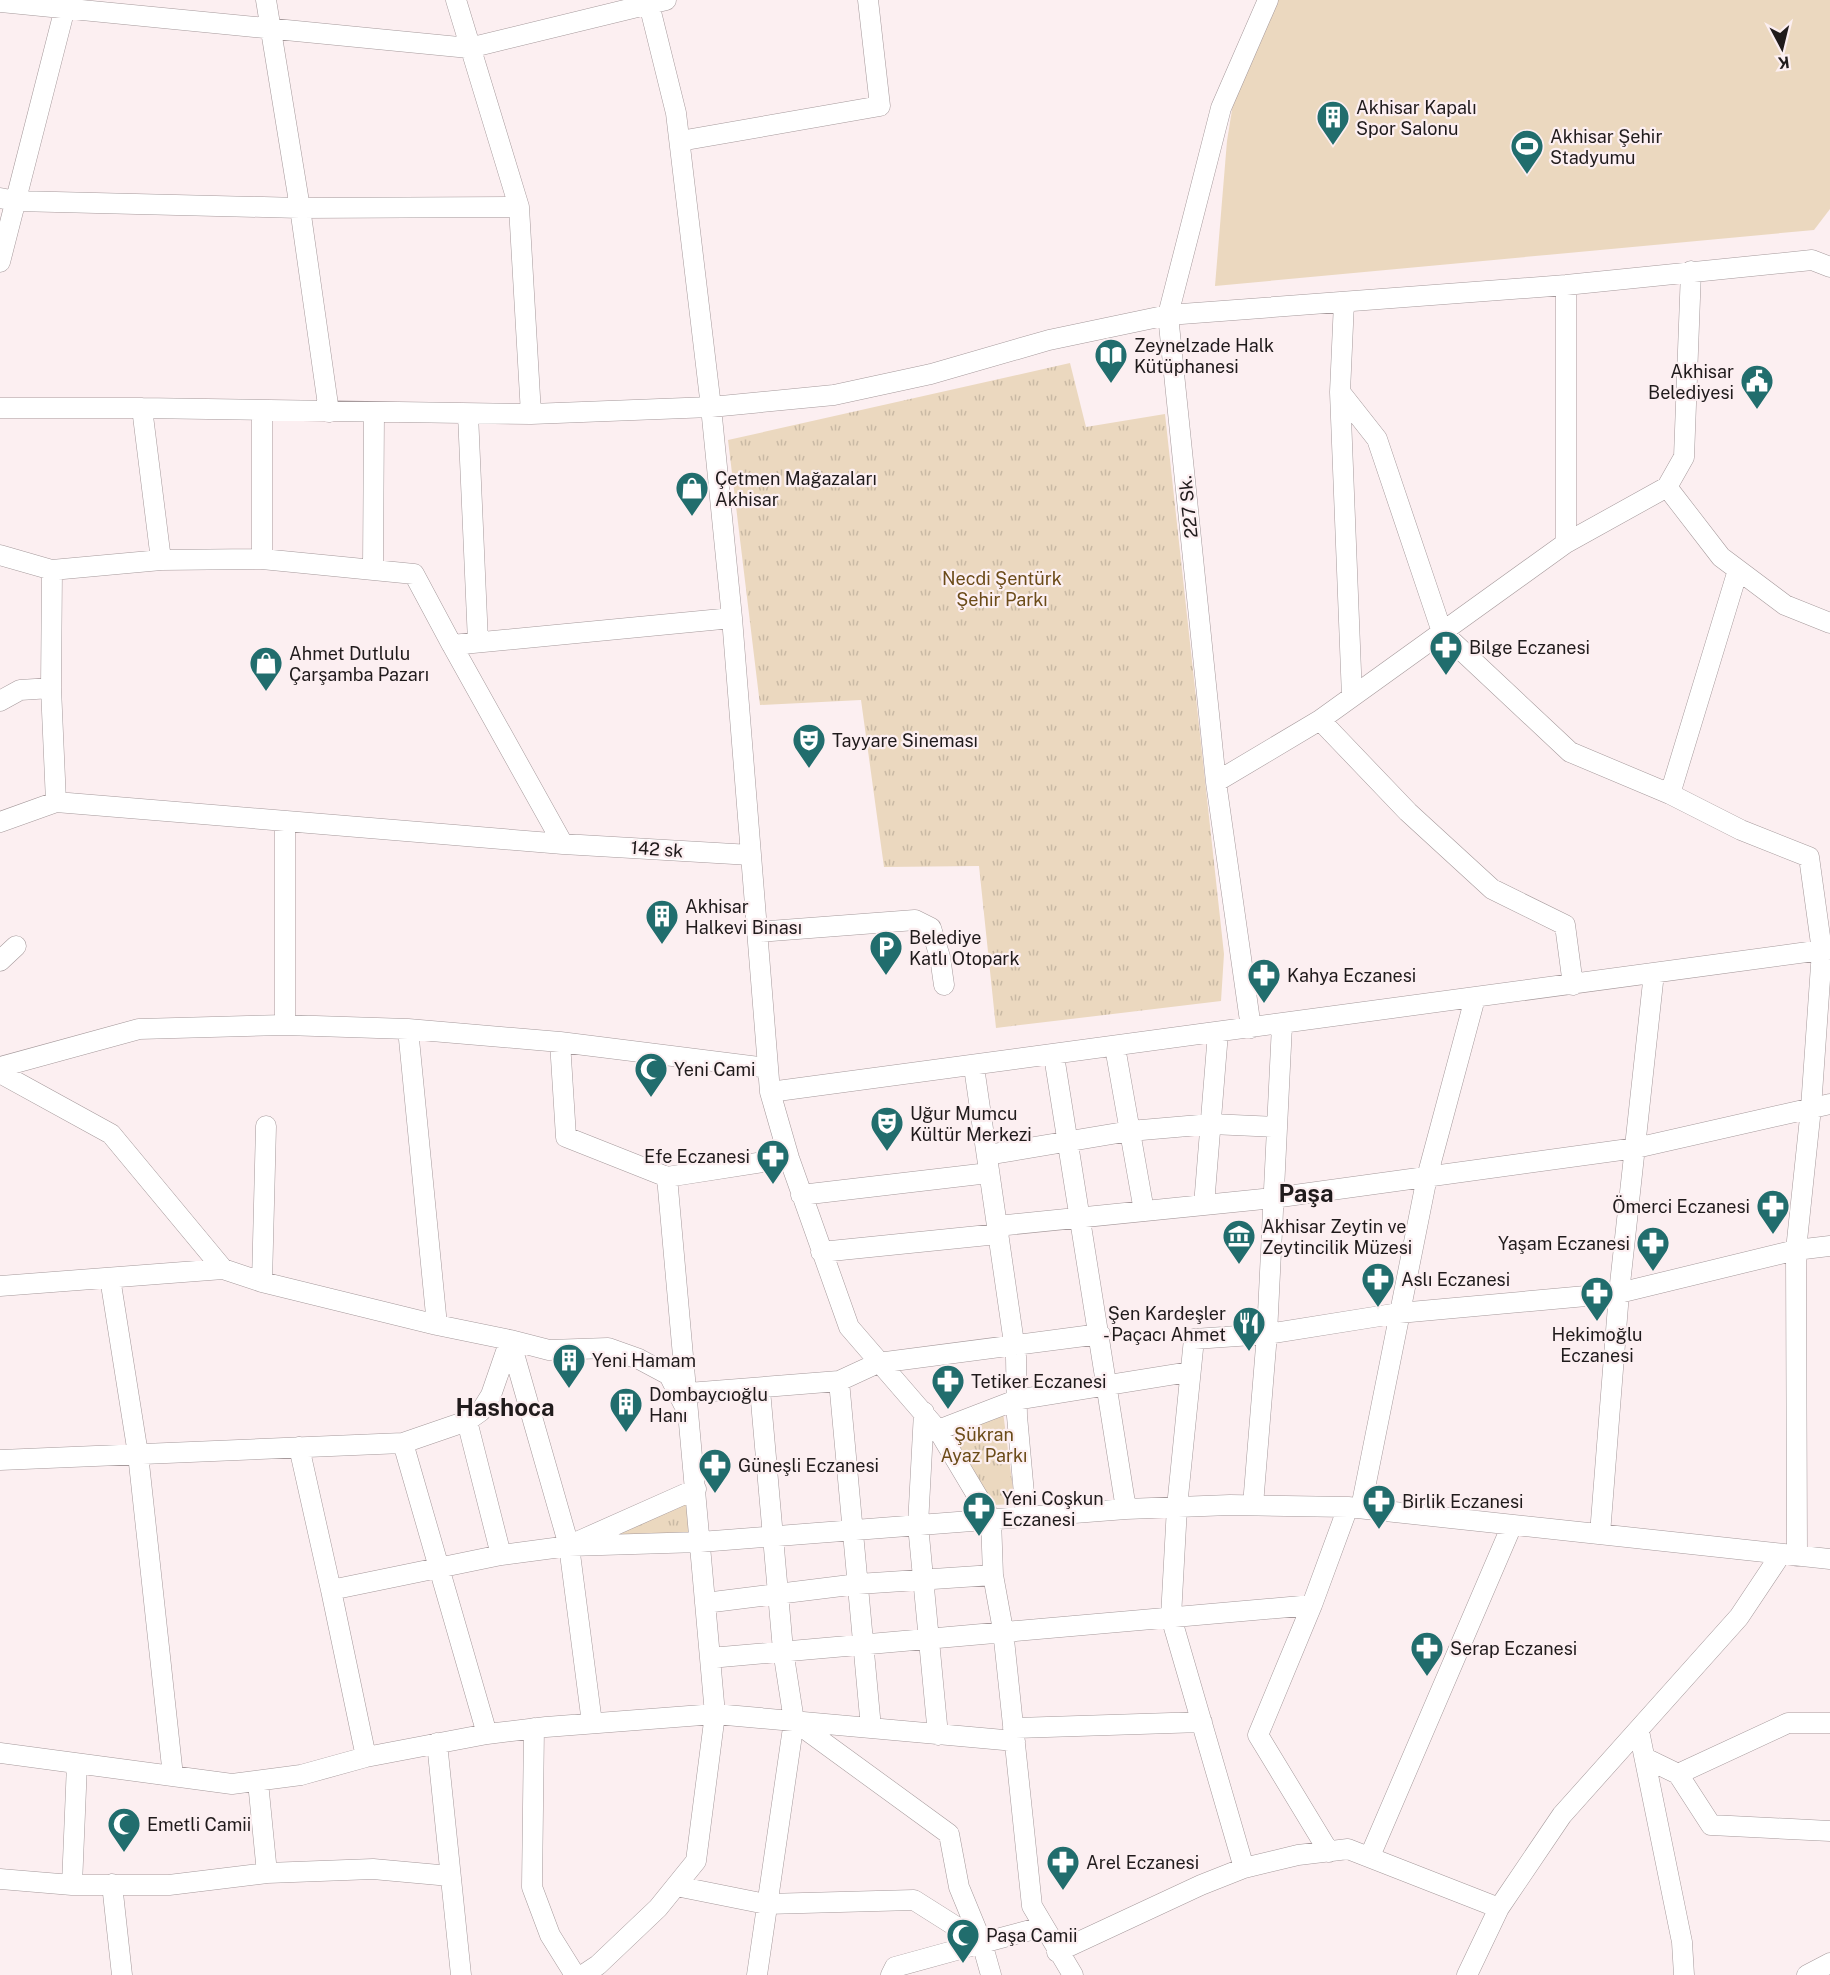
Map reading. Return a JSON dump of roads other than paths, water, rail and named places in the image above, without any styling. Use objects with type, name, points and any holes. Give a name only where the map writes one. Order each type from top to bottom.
[{"type":"street","points":[[266,0],[273,31],[329,412]]},
{"type":"street","points":[[456,0],[519,207],[531,414]]},
{"type":"street","points":[[680,141],[880,106],[868,0]]},
{"type":"street","name":"227 Sk.","points":[[1251,1028],[1216,782],[1168,315],[1221,108],[1268,0]]},
{"type":"street","points":[[0,2],[66,4],[273,31],[469,48],[654,2],[680,141],[711,407],[732,618],[770,1092],[801,1195],[849,1327],[938,1430],[991,1519],[993,1575],[1002,1630],[1032,1906],[1042,1927],[1073,1975]]},
{"type":"street","points":[[0,262],[8,199],[66,4]]},
{"type":"street","points":[[8,199],[300,208],[519,207]]},
{"type":"street","points":[[0,408],[531,414],[711,407],[834,395],[931,374],[1049,340],[1168,315],[1566,285],[1812,260],[1830,267]]},
{"type":"street","points":[[1216,782],[1320,720],[1566,543],[1667,486],[1684,457],[1691,271]]},
{"type":"street","points":[[1566,285],[1566,543]]},
{"type":"street","points":[[1344,302],[1340,392],[1352,697]]},
{"type":"street","points":[[1340,392],[1377,440],[1442,632],[1570,752],[1670,794],[1742,830],[1809,857],[1826,950],[1821,1106],[1796,1250],[1789,1555],[1739,1617],[1640,1731],[1562,1815],[1499,1908],[1467,1975]]},
{"type":"street","points":[[142,408],[161,560]]},
{"type":"street","points":[[262,412],[262,559]]},
{"type":"street","points":[[373,570],[374,413]]},
{"type":"street","points":[[468,414],[478,642]]},
{"type":"street","points":[[1667,486],[1721,557],[1785,605],[1830,624]]},
{"type":"street","points":[[0,555],[52,570],[161,560],[262,559],[414,574],[563,844]]},
{"type":"street","points":[[0,822],[56,802],[51,688],[52,570]]},
{"type":"street","points":[[1670,794],[1738,570]]},
{"type":"street","points":[[452,645],[732,618]]},
{"type":"street","points":[[0,701],[20,690],[51,688]]},
{"type":"street","points":[[1320,720],[1408,812],[1492,889],[1565,925],[1573,985]]},
{"type":"street","name":"142 sk","points":[[56,802],[563,844],[751,855]]},
{"type":"street","points":[[285,821],[285,1025]]},
{"type":"street","points":[[757,932],[915,921],[931,928],[940,957],[944,985]]},
{"type":"street","points":[[0,962],[16,946]]},
{"type":"street","points":[[770,1092],[974,1067],[1826,950]]},
{"type":"street","points":[[1600,1534],[1619,1293],[1654,973]]},
{"type":"street","points":[[1329,1852],[1258,1735],[1354,1508],[1399,1313],[1427,1177],[1475,998]]},
{"type":"street","points":[[1252,1505],[1267,1334],[1282,1024]]},
{"type":"street","points":[[0,1067],[139,1029],[285,1025],[408,1029],[560,1042],[768,1068]]},
{"type":"street","points":[[408,1029],[437,1325]]},
{"type":"street","points":[[1204,1205],[1218,1033]]},
{"type":"street","points":[[560,1042],[566,1137],[667,1177],[789,1158]]},
{"type":"street","points":[[1115,1047],[1144,1211]]},
{"type":"street","points":[[1054,1056],[1126,1509]]},
{"type":"street","points":[[974,1067],[983,1165],[998,1230],[1015,1347],[1016,1400],[1026,1516]]},
{"type":"street","points":[[0,1073],[111,1134],[223,1269]]},
{"type":"street","points":[[821,1252],[1081,1218],[1273,1197],[1636,1148],[1821,1106]]},
{"type":"street","points":[[801,1195],[983,1165],[1068,1143],[1130,1131],[1211,1124],[1277,1127]]},
{"type":"street","points":[[262,1282],[266,1126]]},
{"type":"street","points":[[596,1972],[658,1908],[696,1861],[715,1714],[667,1177]]},
{"type":"street","points":[[1244,1868],[1171,1617],[1177,1507],[1194,1339],[1267,1334],[1399,1313],[1619,1293],[1796,1250],[1830,1246]]},
{"type":"street","points":[[0,1286],[223,1269],[262,1282],[549,1350],[608,1348],[639,1359],[669,1375],[689,1414]]},
{"type":"street","points":[[110,1278],[138,1454],[172,1776]]},
{"type":"street","points":[[688,1393],[759,1390],[839,1381],[878,1363],[1015,1347],[1100,1334]]},
{"type":"street","points":[[0,1460],[403,1443],[467,1421],[481,1411],[491,1395],[510,1340]]},
{"type":"street","points":[[510,1340],[569,1545],[592,1723]]},
{"type":"street","points":[[938,1430],[1016,1400],[1189,1372]]},
{"type":"street","points":[[839,1381],[871,1728]]},
{"type":"street","points":[[757,1975],[794,1721],[783,1650],[759,1390]]},
{"type":"street","points":[[924,1412],[918,1525],[938,1735]]},
{"type":"street","points":[[467,1421],[501,1556]]},
{"type":"street","points":[[403,1443],[488,1734]]},
{"type":"street","points":[[299,1447],[366,1757]]},
{"type":"street","points":[[569,1545],[696,1489]]},
{"type":"street","points":[[331,1590],[501,1556],[569,1545],[700,1542],[1126,1509],[1252,1505],[1354,1508],[1830,1558]]},
{"type":"street","points":[[1370,1856],[1512,1525]]},
{"type":"street","points":[[705,1603],[858,1584],[993,1575]]},
{"type":"street","points":[[710,1658],[783,1650],[862,1646],[1002,1630],[1312,1605]]},
{"type":"street","points":[[0,1753],[232,1784],[301,1775],[366,1757],[488,1734],[534,1728],[715,1714],[938,1735],[1014,1735],[1202,1722]]},
{"type":"street","points":[[794,1721],[949,1834],[959,1887],[982,1943],[992,1975]]},
{"type":"street","points":[[1678,1773],[1788,1723],[1830,1723]]},
{"type":"street","points":[[534,1728],[532,1887],[550,1935],[575,1975]]},
{"type":"street","points":[[1640,1731],[1682,1942],[1684,1975]]},
{"type":"street","points":[[437,1743],[461,1975]]},
{"type":"street","points":[[1645,1758],[1678,1773],[1711,1825],[1830,1831]]},
{"type":"street","points":[[72,1885],[77,1764]]},
{"type":"street","points":[[258,1782],[267,1873]]},
{"type":"street","points":[[1057,1952],[1201,1885],[1244,1868],[1298,1856],[1348,1849],[1499,1908]]},
{"type":"street","points":[[0,1879],[72,1885],[169,1885],[267,1873],[374,1869],[450,1876]]},
{"type":"street","points":[[112,1884],[122,1975]]},
{"type":"street","points":[[676,1886],[766,1904],[914,1900],[982,1943]]},
{"type":"street","points":[[891,1975],[895,1967],[1042,1927]]},
{"type":"street","points":[[1807,1975],[1830,1963]]},
{"type":"place","name":"Akhisar Kapalı Spor Salonu","points":[[1333,146]]},
{"type":"place","name":"Akhisar Şehir Stadyumu","points":[[1527,175]]},
{"type":"place","name":"Zeynelzade Halk Kütüphanesi","points":[[1111,384]]},
{"type":"place","name":"Akhisar Belediyesi","points":[[1757,410]]},
{"type":"place","name":"Çetmen Mağazaları Akhisar","points":[[692,517]]},
{"type":"place","name":"Bilge Eczanesi","points":[[1446,676]]},
{"type":"place","name":"Ahmet Dutlulu Çarşamba Pazarı","points":[[266,692]]},
{"type":"place","name":"Tayyare Sineması","points":[[809,769]]},
{"type":"place","name":"Akhisar Halkevi Binası","points":[[662,945]]},
{"type":"place","name":"Belediye Katlı Otopark","points":[[886,976]]},
{"type":"place","name":"Kahya Eczanesi","points":[[1264,1004]]},
{"type":"place","name":"Yeni Cami","points":[[651,1098]]},
{"type":"place","name":"Uğur Mumcu Kültür Merkezi","points":[[887,1152]]},
{"type":"place","name":"Efe Eczanesi","points":[[773,1185]]},
{"type":"place","name":"Ömerci Eczanesi","points":[[1773,1235]]},
{"type":"place","name":"Akhisar Zeytin ve Zeytincilik Müzesi","points":[[1239,1265]]},
{"type":"place","name":"Yaşam Eczanesi","points":[[1653,1272]]},
{"type":"place","name":"Aslı Eczanesi","points":[[1378,1308]]},
{"type":"place","name":"Hekimoğlu Eczanesi","points":[[1597,1322]]},
{"type":"place","name":"Şen Kardeşler - Paçacı Ahmet","points":[[1249,1352]]},
{"type":"place","name":"Yeni Hamam","points":[[569,1389]]},
{"type":"place","name":"Tetiker Eczanesi","points":[[948,1410]]},
{"type":"place","name":"Dombaycıoğlu Hanı","points":[[626,1433]]},
{"type":"place","name":"Güneşli Eczanesi","points":[[715,1494]]},
{"type":"place","name":"Birlik Eczanesi","points":[[1379,1530]]},
{"type":"place","name":"Yeni Coşkun Eczanesi","points":[[979,1537]]},
{"type":"place","name":"Serap Eczanesi","points":[[1427,1677]]},
{"type":"place","name":"Emetli Camii","points":[[124,1853]]},
{"type":"place","name":"Arel Eczanesi","points":[[1063,1891]]},
{"type":"place","name":"Paşa Camii","points":[[963,1964]]},
{"type":"district","name":"Paşa","points":[[1306,1193]]},
{"type":"district","name":"Hashoca","points":[[505,1407]]},
{"type":"park label","name":"Necdi Şentürk Şehir Parkı","points":[[1002,588]]},
{"type":"park label","name":"Şükran Ayaz Parkı","points":[[984,1444]]}]
